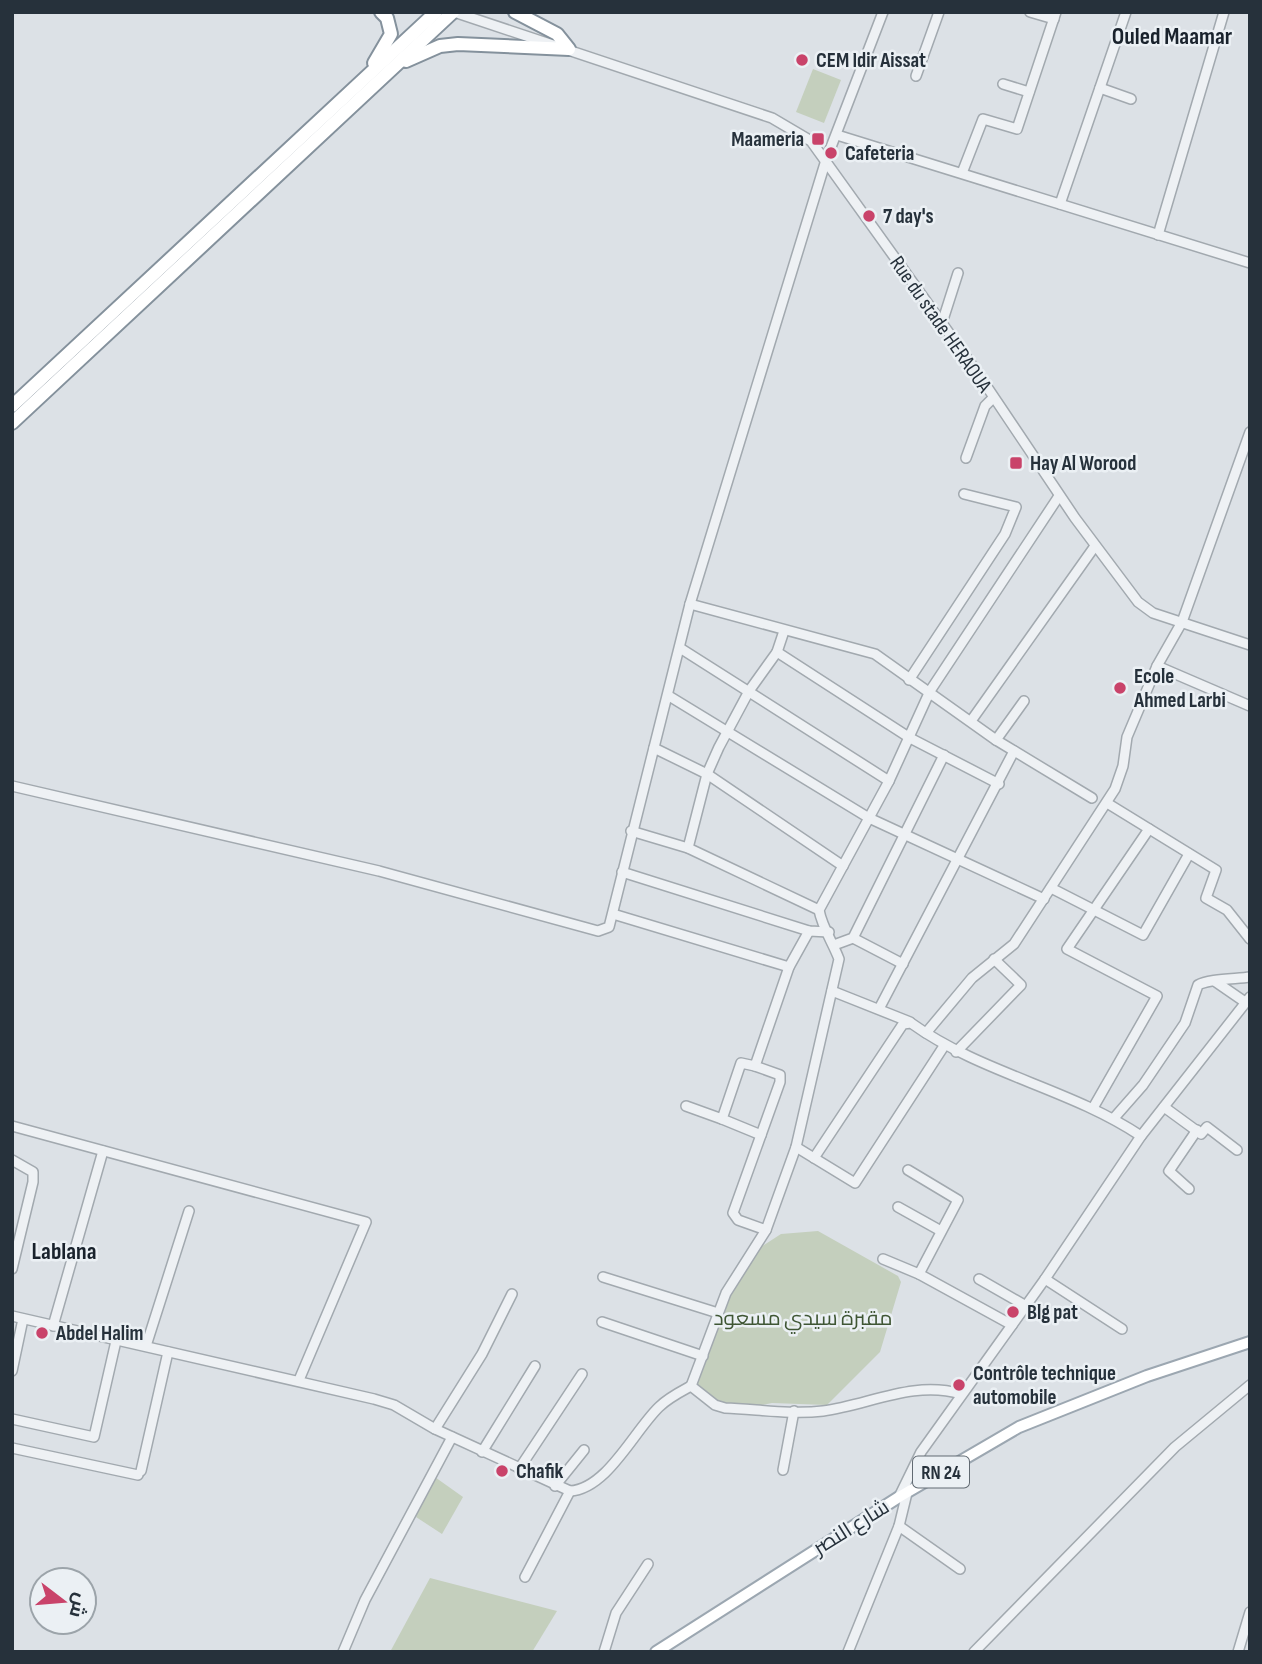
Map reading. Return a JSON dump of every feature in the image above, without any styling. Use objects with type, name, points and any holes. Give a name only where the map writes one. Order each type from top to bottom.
[{"type":"highway","points":[[349,95],[390,39],[391,29],[381,12]]},
{"type":"highway","points":[[12,406],[436,12]]},
{"type":"highway","points":[[12,423],[454,12]]},
{"type":"highway","points":[[515,12],[557,34],[569,49]]},
{"type":"highway","points":[[397,66],[440,46],[458,44],[569,49]]},
{"type":"main road","name":"شارع النصر","points":[[656,1652],[903,1495],[1019,1427],[1054,1411],[1250,1342]]},
{"type":"street","name":"Rue du stade HERAOUA","points":[[454,12],[772,118],[811,141],[942,323],[1059,496],[1138,602],[1153,614],[1250,645]]},
{"type":"street","points":[[12,786],[379,871],[598,931],[609,927],[690,604],[826,160],[883,12]]},
{"type":"street","points":[[916,76],[939,12]]},
{"type":"street","points":[[962,173],[983,119],[1017,130],[1055,16],[1030,12]]},
{"type":"street","points":[[1060,204],[1126,12]]},
{"type":"street","points":[[1158,235],[1224,12]]},
{"type":"street","points":[[1003,83],[1029,92]]},
{"type":"street","points":[[1100,88],[1130,99]]},
{"type":"street","points":[[837,135],[1250,263]]},
{"type":"street","points":[[942,323],[958,273]]},
{"type":"street","points":[[966,458],[985,406],[993,398]]},
{"type":"street","points":[[926,1033],[972,978],[1013,944],[1107,803],[1123,765],[1127,737],[1157,666],[1182,622],[1250,432]]},
{"type":"street","points":[[909,680],[1005,534],[1016,507],[964,494]]},
{"type":"street","points":[[12,1317],[299,1380],[394,1405],[482,1452],[570,1491],[582,1490],[600,1478],[659,1406],[691,1385],[732,1283],[766,1230],[796,1147],[839,959],[829,932],[821,924],[819,910],[889,781],[930,691],[1059,496]]},
{"type":"street","points":[[971,722],[1095,546]]},
{"type":"street","points":[[690,604],[875,654],[996,740],[1092,798]]},
{"type":"street","points":[[688,848],[707,774],[749,691],[776,652],[784,631]]},
{"type":"street","points":[[680,648],[889,781]]},
{"type":"street","points":[[776,652],[910,738],[998,783]]},
{"type":"street","points":[[1157,666],[1250,706]]},
{"type":"street","points":[[669,696],[869,818],[1044,899]]},
{"type":"street","points":[[996,740],[1024,701]]},
{"type":"street","points":[[654,748],[707,774],[843,866]]},
{"type":"street","points":[[880,1007],[1014,751]]},
{"type":"street","points":[[834,946],[853,938],[944,755]]},
{"type":"street","points":[[1107,803],[1216,870],[1206,898],[1227,911],[1250,939]]},
{"type":"street","points":[[1093,1108],[1157,996],[1067,949],[1149,829]]},
{"type":"street","points":[[631,831],[688,848],[819,910]]},
{"type":"street","points":[[1051,888],[1143,935],[1189,854]]},
{"type":"street","points":[[622,872],[809,931],[829,932]]},
{"type":"street","points":[[613,914],[789,967]]},
{"type":"street","points":[[755,1066],[789,967],[809,931]]},
{"type":"street","points":[[853,938],[903,964]]},
{"type":"street","points":[[956,1052],[1021,985],[995,960]]},
{"type":"street","points":[[1216,982],[1250,977]]},
{"type":"street","points":[[848,1652],[899,1526],[903,1495],[920,1452],[1045,1279],[1141,1136],[1247,1004],[1216,982],[1209,980],[1198,985],[1185,1023],[1143,1085],[1114,1118]]},
{"type":"street","points":[[832,991],[911,1023],[956,1052],[1093,1108],[1141,1136]]},
{"type":"street","points":[[814,1158],[903,1024],[911,1023]]},
{"type":"street","points":[[796,1147],[855,1183],[944,1046]]},
{"type":"street","points":[[722,1119],[741,1063],[755,1066],[780,1078],[733,1213],[738,1220],[766,1230]]},
{"type":"street","points":[[687,1106],[761,1135]]},
{"type":"street","points":[[1164,1107],[1201,1135],[1206,1128],[1237,1150]]},
{"type":"street","points":[[12,1126],[366,1222],[299,1380]]},
{"type":"street","points":[[1189,1189],[1169,1171],[1197,1130]]},
{"type":"street","points":[[53,1326],[103,1151]]},
{"type":"street","points":[[12,1160],[33,1172],[33,1182],[12,1269]]},
{"type":"street","points":[[908,1170],[958,1200],[919,1274]]},
{"type":"street","points":[[898,1207],[942,1231]]},
{"type":"street","points":[[146,1346],[189,1211]]},
{"type":"street","points":[[883,1259],[919,1274],[1012,1325]]},
{"type":"street","points":[[603,1277],[718,1313]]},
{"type":"street","points":[[979,1279],[1026,1306]]},
{"type":"street","points":[[1045,1279],[1122,1329]]},
{"type":"street","points":[[435,1429],[486,1346],[512,1294]]},
{"type":"street","points":[[12,1370],[23,1319]]},
{"type":"street","points":[[602,1322],[703,1356]]},
{"type":"street","points":[[12,1419],[94,1437],[116,1341]]},
{"type":"street","points":[[12,1448],[140,1473],[169,1352]]},
{"type":"street","points":[[482,1452],[535,1366]]},
{"type":"street","points":[[519,1469],[582,1374]]},
{"type":"street","points":[[691,1385],[715,1405],[725,1408],[794,1411],[822,1411],[900,1392],[950,1390],[961,1394]]},
{"type":"street","points":[[974,1652],[1167,1456],[1250,1385]]},
{"type":"street","points":[[783,1470],[794,1411]]},
{"type":"street","points":[[343,1652],[365,1600],[452,1437]]},
{"type":"street","points":[[555,1486],[584,1450]]},
{"type":"street","points":[[525,1577],[570,1491]]},
{"type":"street","points":[[899,1526],[960,1569]]},
{"type":"street","points":[[604,1652],[616,1613],[648,1564]]},
{"type":"street","points":[[1238,1652],[1250,1612]]},
{"type":"green space","points":[[813,69],[841,80],[824,123],[796,112]]},
{"type":"green space","name":"مقبرة سيدي مسعود","points":[[818,1231],[898,1276],[901,1282],[880,1352],[827,1405],[772,1403],[746,1408],[720,1405],[700,1390],[695,1376],[704,1348],[750,1254],[781,1234]]},
{"type":"green space","points":[[432,1475],[463,1497],[442,1534],[416,1517]]},
{"type":"green space","points":[[430,1578],[557,1611],[532,1652],[390,1652]]},
{"type":"place","name":"CEM Idir Aissat","points":[[802,60]]},
{"type":"place","name":"Maameria","points":[[818,139]]},
{"type":"place","name":"Cafeteria","points":[[831,153]]},
{"type":"place","name":"7 day's","points":[[869,216]]},
{"type":"place","name":"Hay Al Worood","points":[[1016,463]]},
{"type":"place","name":"Ecole Ahmed Larbi","points":[[1120,688]]},
{"type":"place","name":"Blg pat","points":[[1013,1312]]},
{"type":"place","name":"Abdel Halim","points":[[42,1333]]},
{"type":"place","name":"Contrôle technique automobile","points":[[959,1385]]},
{"type":"place","name":"Chafik","points":[[502,1471]]},
{"type":"district","name":"Ouled Maamar","points":[[1172,36]]},
{"type":"district","name":"Lablana","points":[[64,1251]]}]
